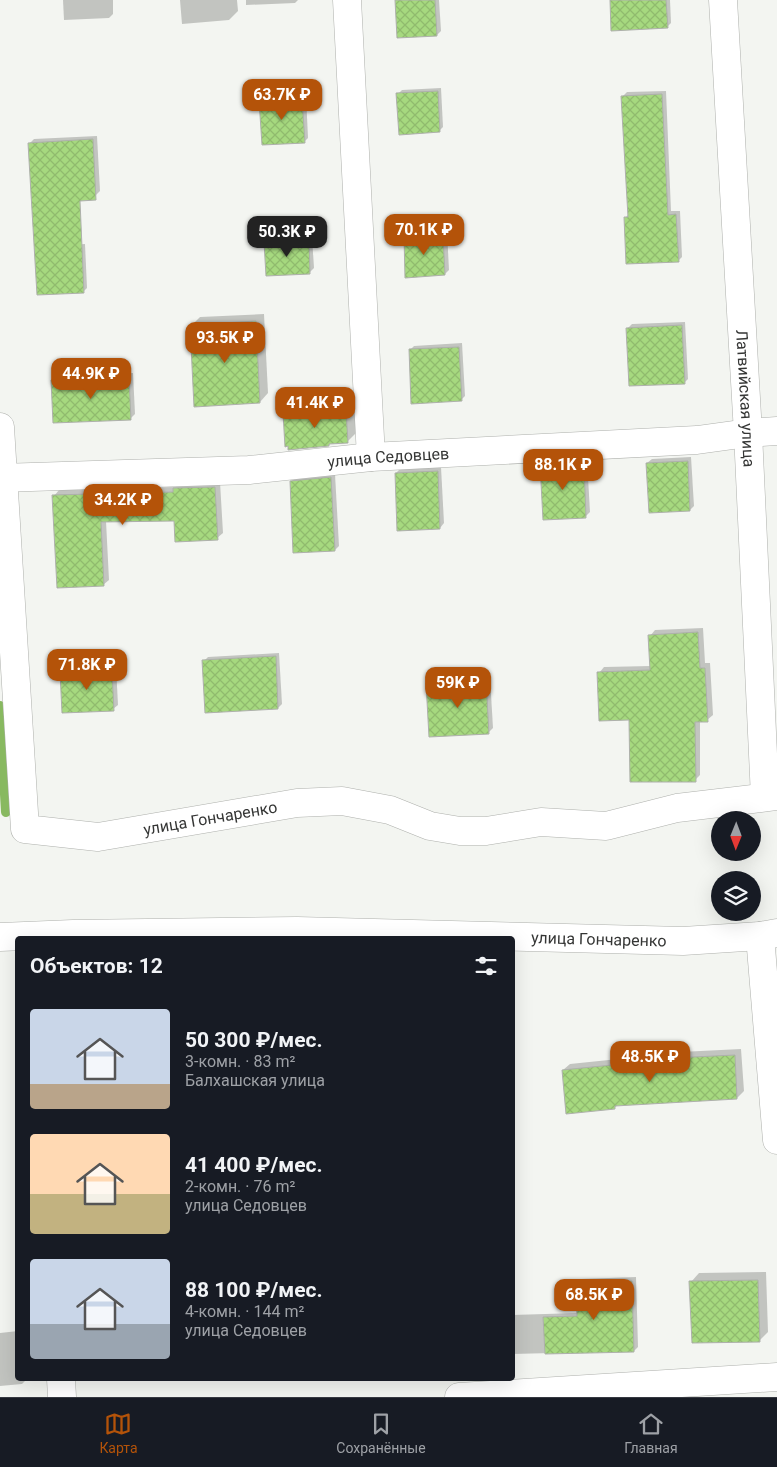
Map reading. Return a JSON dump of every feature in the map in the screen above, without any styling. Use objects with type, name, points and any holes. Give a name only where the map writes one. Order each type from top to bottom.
[{"type":"street","points":[[347,0],[370,457]]},
{"type":"street","name":"Латвийская улица","points":[[723,0],[771,796]]},
{"type":"street","points":[[0,427],[2,478]]},
{"type":"street","name":"улица Седовцев","points":[[2,478],[250,470],[370,457],[697,440],[748,433],[777,432]]},
{"type":"street","name":"улица Гончаренко","points":[[2,478],[25,829],[98,837],[297,804],[342,801],[390,810],[430,826],[460,831],[486,831],[540,822],[606,826],[677,808],[771,796]]},
{"type":"street","name":"улица Гончаренко","points":[[110,936],[297,931],[490,936]]},
{"type":"street","points":[[768,934],[777,1140]]},
{"type":"street","name":"улица Гончаренко","points":[[515,937],[683,941],[768,934]]},
{"type":"street","name":"улица Гончаренко","points":[[0,937],[15,937]]},
{"type":"street","points":[[459,1397],[777,1377]]},
{"type":"street","points":[[62,1381],[62,1397]]},
{"type":"building","points":[[395,0],[435,0],[437,36],[397,38]]},
{"type":"building","points":[[610,0],[666,0],[668,28],[611,31]]},
{"type":"building","points":[[438,91],[440,132],[399,135],[396,93]]},
{"type":"building","points":[[662,94],[668,215],[676,214],[679,262],[626,264],[624,217],[628,217],[621,96]]},
{"type":"building","points":[[302,98],[305,143],[262,145],[259,100]]},
{"type":"building","points":[[93,139],[96,200],[80,201],[84,293],[37,295],[28,143]]},
{"type":"building","points":[[443,234],[445,275],[405,278],[404,236]]},
{"type":"building","points":[[309,240],[310,274],[266,276],[264,242]]},
{"type":"building","points":[[256,321],[260,403],[194,407],[190,325]]},
{"type":"building","points":[[682,325],[685,384],[629,386],[626,328]]},
{"type":"building","points":[[459,347],[462,401],[411,404],[409,349]]},
{"type":"building","points":[[129,376],[131,420],[53,423],[51,380]]},
{"type":"building","points":[[346,409],[348,443],[288,450],[288,446],[285,447],[283,413]]},
{"type":"building","points":[[688,461],[690,511],[649,513],[646,463]]},
{"type":"building","points":[[584,462],[586,518],[543,520],[540,464]]},
{"type":"building","points":[[438,471],[440,529],[397,531],[395,473]]},
{"type":"building","points":[[331,477],[335,551],[293,553],[290,481]]},
{"type":"building","points":[[215,487],[218,540],[175,542],[174,521],[101,522],[104,586],[57,588],[52,495],[173,492],[173,488]]},
{"type":"building","points":[[698,632],[700,668],[705,668],[708,722],[695,722],[696,782],[630,782],[629,720],[599,721],[597,672],[650,670],[648,635]]},
{"type":"building","points":[[276,656],[278,709],[205,713],[202,660]]},
{"type":"building","points":[[112,670],[114,711],[62,713],[60,672]]},
{"type":"building","points":[[486,680],[489,734],[429,737],[426,683]]},
{"type":"building","points":[[735,1055],[737,1099],[615,1106],[615,1109],[566,1114],[562,1070],[652,1061],[651,1059]]},
{"type":"building","points":[[758,1280],[760,1342],[692,1343],[689,1281]]},
{"type":"building","points":[[632,1281],[634,1352],[545,1354],[543,1317],[577,1316],[576,1282]]},
{"type":"waterway","points":[[0,706],[6,812]]}]
